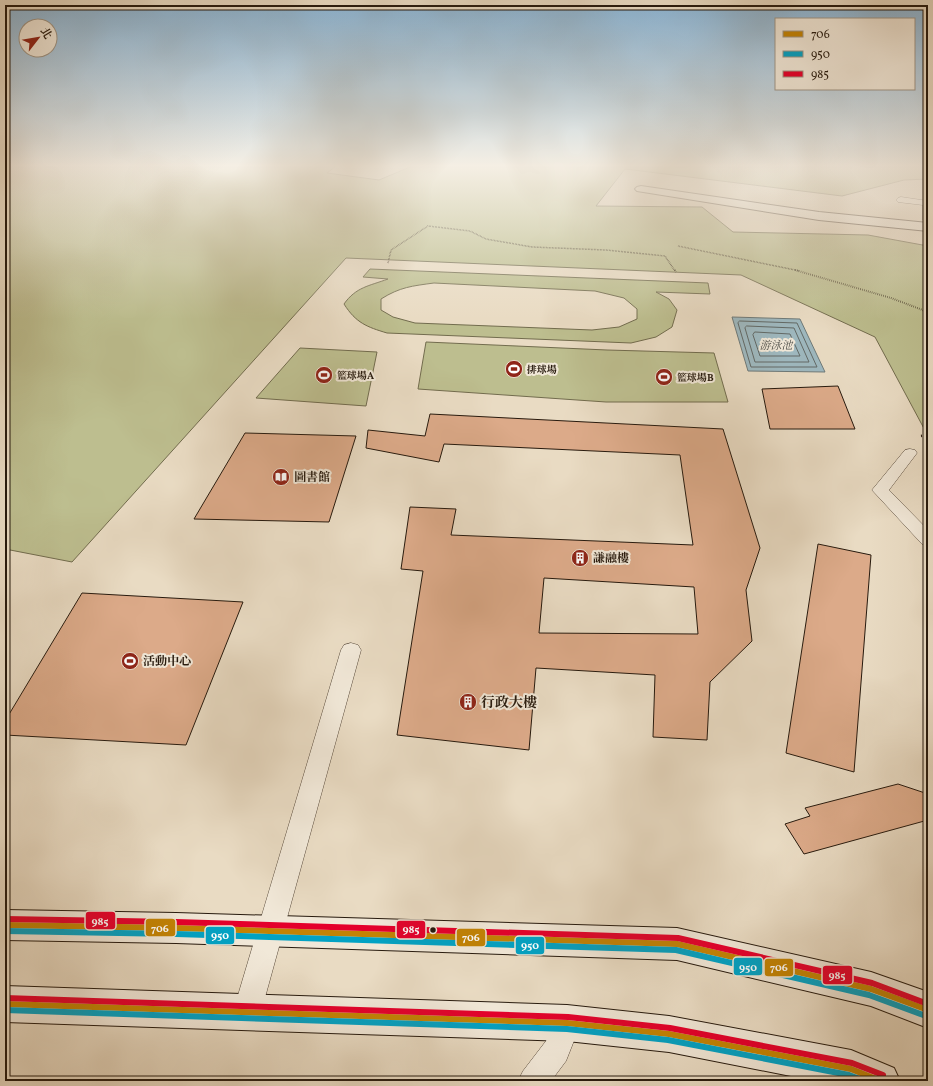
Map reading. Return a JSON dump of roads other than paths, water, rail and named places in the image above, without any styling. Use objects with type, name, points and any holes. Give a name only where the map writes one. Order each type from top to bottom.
[{"type":"main road","points":[[836,218],[928,227]]},
{"type":"main road","points":[[5,925],[270,931],[677,944],[871,989],[928,1010]]},
{"type":"main road","points":[[5,1004],[567,1023],[676,1035],[851,1069],[881,1081]]},
{"type":"lane","points":[[910,453],[880,490],[927,537]]},
{"type":"lane","points":[[247,1012],[351,650]]},
{"type":"lane","points":[[533,1081],[556,1051],[567,1023]]},
{"type":"water","name":"游泳池","points":[[732,317],[800,319],[825,372],[748,371]]},
{"type":"place","name":"排球場","points":[[514,369]]},
{"type":"place","name":"籃球場A","points":[[324,375]]},
{"type":"place","name":"籃球場B","points":[[664,377]]},
{"type":"place","name":"圖書館","points":[[281,477]]},
{"type":"place","name":"謙融樓","points":[[580,558]]},
{"type":"place","name":"活動中心","points":[[130,661]]},
{"type":"place","name":"行政大樓","points":[[468,702]]}]
